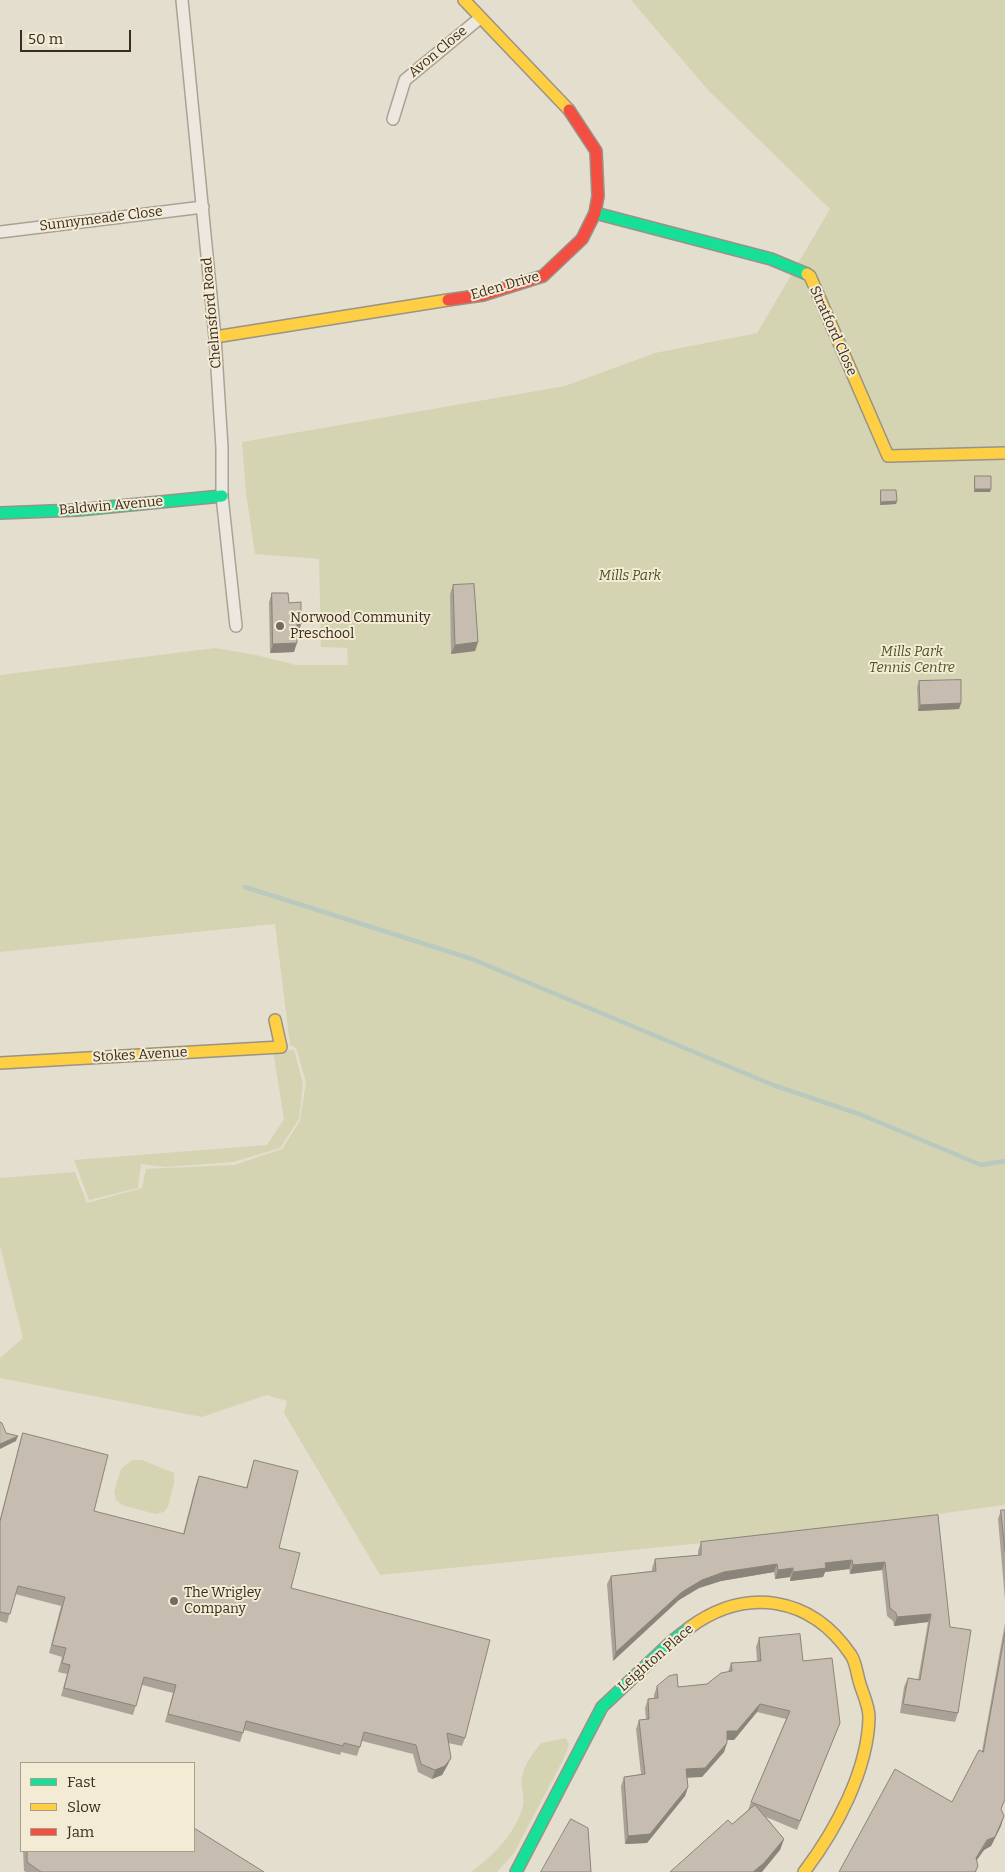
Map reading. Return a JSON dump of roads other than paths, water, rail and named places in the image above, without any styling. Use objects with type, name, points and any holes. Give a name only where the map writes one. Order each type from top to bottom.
[{"type":"street","name":"Chelmsford Road","points":[[182,0],[215,338],[222,448],[222,496],[236,626]]},
{"type":"street","name":"Eden Drive","points":[[215,338],[402,306],[483,295],[543,276],[582,239],[595,213],[598,196],[596,151],[567,107],[464,0]]},
{"type":"street","name":"Avon Close","points":[[392,119],[405,80],[480,18]]},
{"type":"street","name":"Sunnymeade Close","points":[[0,232],[203,207]]},
{"type":"street","name":"Stratford Close","points":[[595,213],[771,259],[810,276],[888,456],[1005,453]]},
{"type":"street","name":"Baldwin Avenue","points":[[0,513],[78,510],[222,496]]},
{"type":"street","points":[[275,1020],[284,1059]]},
{"type":"street","name":"Stokes Avenue","points":[[0,1064],[281,1047]]},
{"type":"street","name":"Leighton Place","points":[[516,1872],[602,1707],[672,1641],[704,1617],[741,1604],[772,1601],[794,1607],[829,1629],[852,1656],[869,1714],[866,1750],[841,1813],[821,1850],[804,1872]]},
{"type":"waterway","points":[[245,887],[472,959],[773,1085],[862,1115],[981,1165],[1005,1161]]},
{"type":"place","name":"Norwood Community Preschool","points":[[280,626]]},
{"type":"place","name":"The Wrigley Company","points":[[174,1601]]},
{"type":"park label","name":"Mills Park","points":[[630,576]]},
{"type":"park label","name":"Mills Park Tennis Centre","points":[[912,660]]}]
